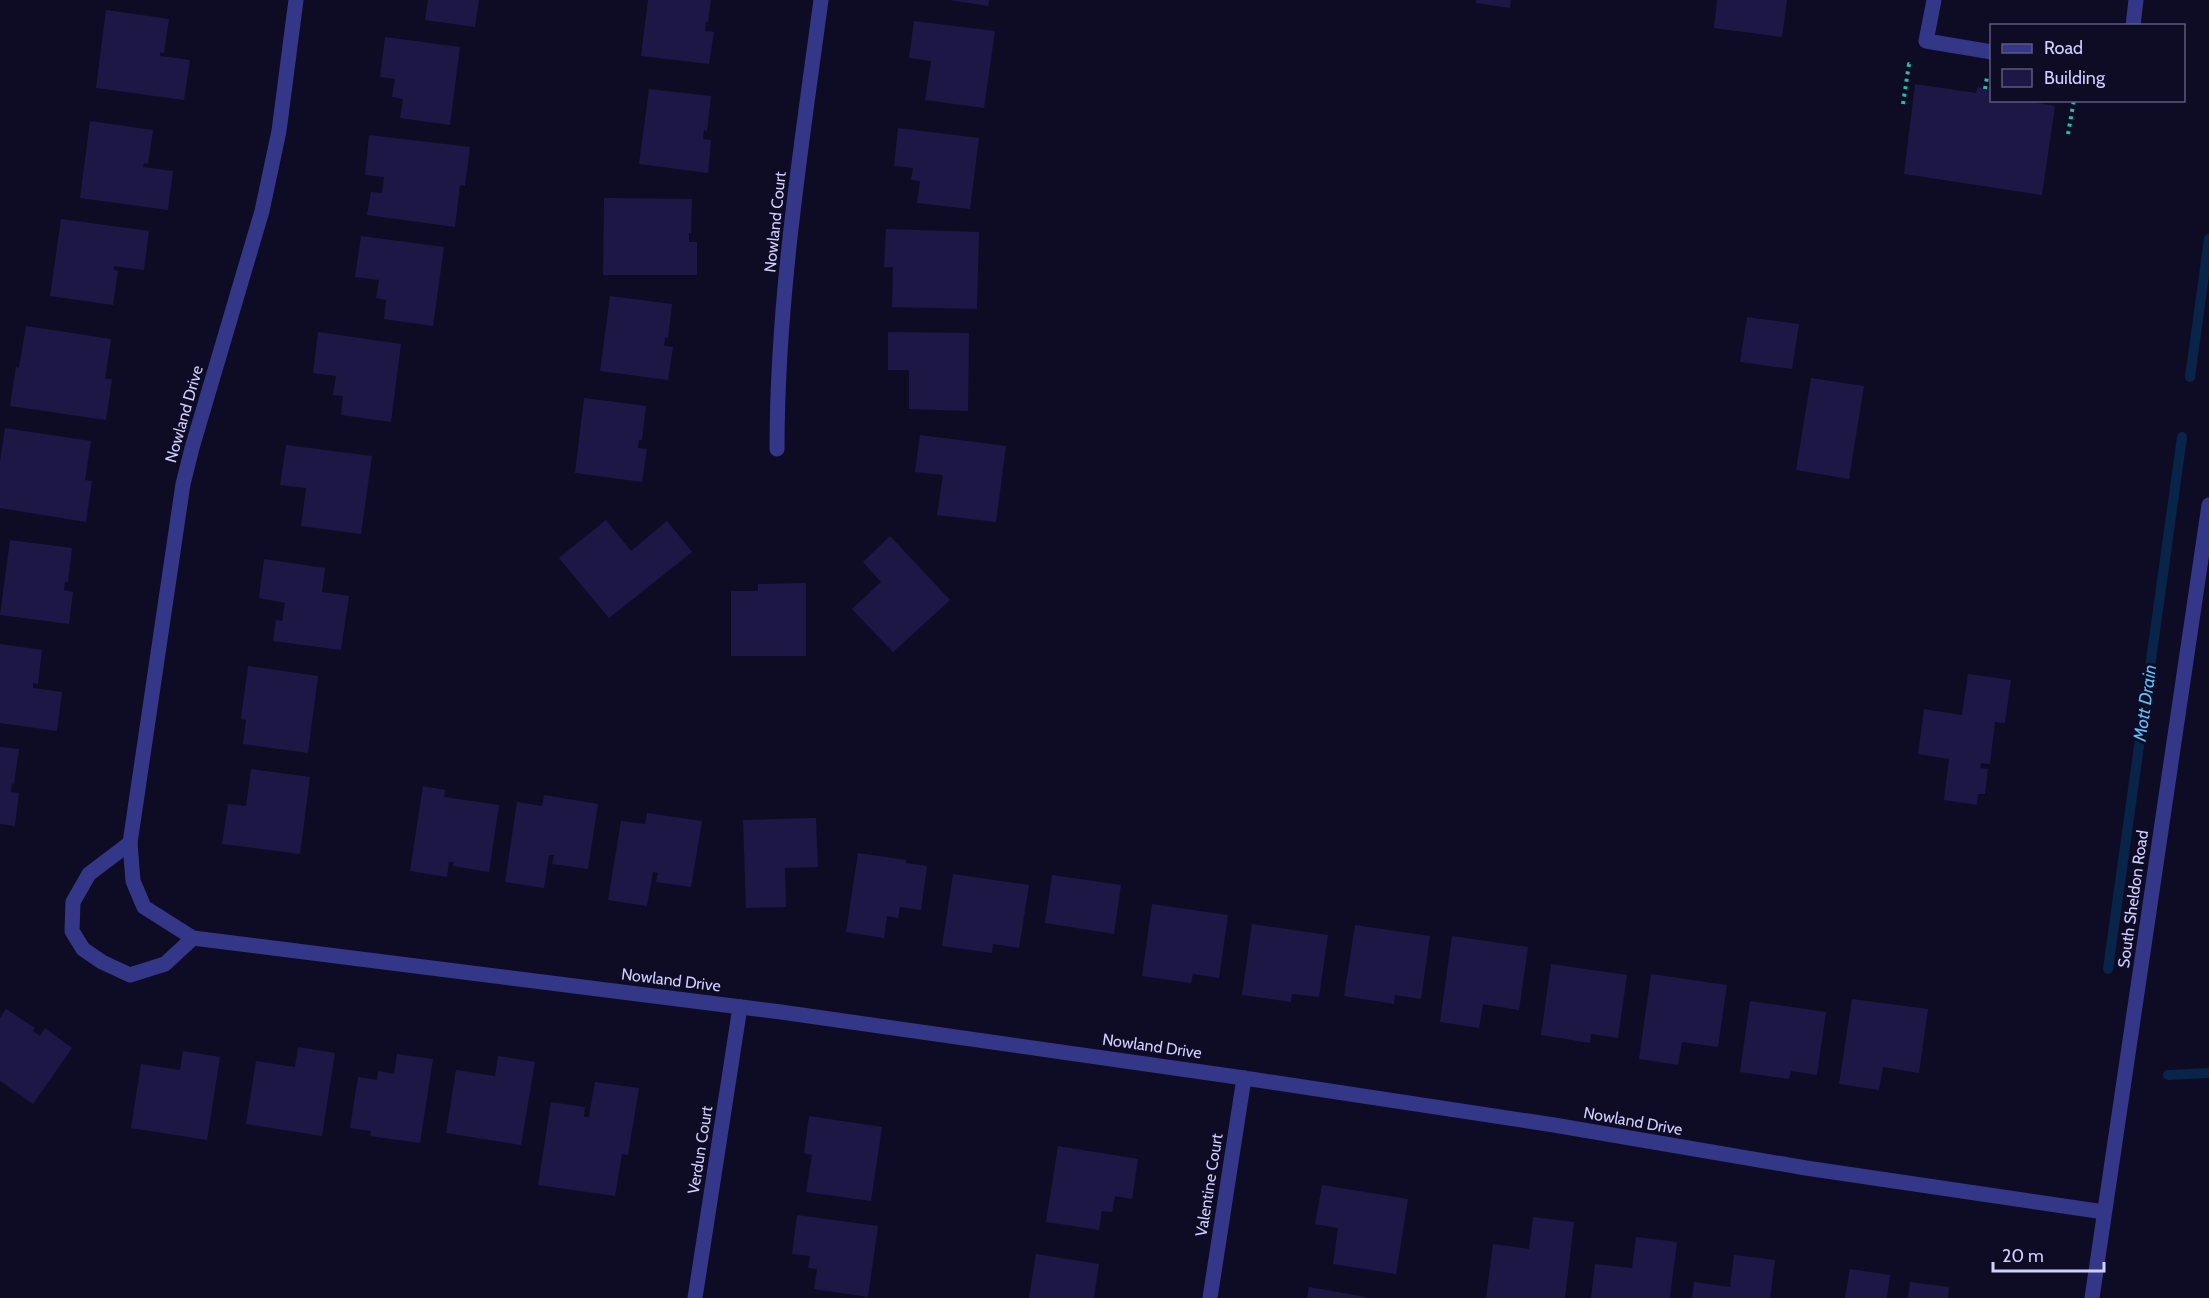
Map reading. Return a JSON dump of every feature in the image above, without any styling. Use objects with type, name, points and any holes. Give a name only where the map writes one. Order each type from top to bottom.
[{"type":"street","name":"Nowland Drive","points":[[296,0],[279,131],[262,211],[183,484],[130,843],[133,881],[144,907],[193,938],[740,1007],[1244,1078],[1554,1125],[1806,1168],[2104,1212]]},
{"type":"street","name":"Nowland Court","points":[[777,449],[777,385],[793,214],[821,0]]},
{"type":"street","points":[[1934,0],[1926,42],[1990,52]]},
{"type":"street","points":[[2133,24],[2136,0]]},
{"type":"street","name":"South Sheldon Road","points":[[2092,1298],[2209,505]]},
{"type":"street","points":[[130,843],[89,874],[73,902],[72,931],[83,949],[102,962],[130,975],[165,964],[193,938]]},
{"type":"street","name":"Verdun Court","points":[[695,1298],[740,1007]]},
{"type":"street","name":"Valentine Court","points":[[1210,1298],[1244,1078]]},
{"type":"path","points":[[1903,104],[1909,64],[1920,66]]},
{"type":"path","points":[[1976,74],[1989,76],[1985,89]]},
{"type":"path","points":[[2068,134],[2074,102]]},
{"type":"building","points":[[428,0],[479,0],[475,27],[425,20]]},
{"type":"building","points":[[648,0],[711,0],[705,31],[714,32],[709,64],[641,56]]},
{"type":"building","points":[[949,0],[989,0],[988,6]]},
{"type":"building","points":[[1476,0],[1511,0],[1510,8],[1476,3]]},
{"type":"building","points":[[1717,0],[1787,0],[1782,37],[1714,28]]},
{"type":"building","points":[[106,10],[169,19],[164,53],[160,52],[160,56],[190,60],[184,100],[96,88]]},
{"type":"building","points":[[914,21],[995,31],[984,108],[925,100],[931,61],[909,58]]},
{"type":"building","points":[[385,37],[460,47],[450,125],[400,118],[403,99],[392,97],[395,79],[380,77]]},
{"type":"building","points":[[1915,84],[1976,93],[1978,87],[1990,90],[1990,102],[2032,102],[2055,106],[2042,195],[1904,174]]},
{"type":"building","points":[[649,89],[711,96],[707,131],[704,130],[703,139],[711,140],[708,173],[639,164]]},
{"type":"building","points":[[90,121],[153,130],[148,164],[144,163],[143,167],[173,171],[168,210],[80,198]]},
{"type":"building","points":[[898,128],[979,138],[970,209],[917,203],[920,181],[911,180],[913,168],[894,166]]},
{"type":"building","points":[[369,135],[470,147],[465,186],[460,185],[455,227],[367,215],[371,192],[382,193],[384,177],[365,175]]},
{"type":"building","points":[[604,198],[692,199],[689,242],[697,242],[697,275],[603,275]]},
{"type":"building","points":[[61,219],[149,231],[144,270],[114,266],[114,270],[118,271],[113,305],[50,296]]},
{"type":"building","points":[[886,229],[979,232],[977,309],[892,307],[893,267],[884,267]]},
{"type":"building","points":[[361,236],[444,247],[433,326],[384,319],[386,300],[376,298],[379,280],[355,277]]},
{"type":"building","points":[[610,296],[672,304],[668,338],[665,337],[664,346],[673,347],[668,380],[600,371]]},
{"type":"building","points":[[1747,317],[1799,324],[1792,369],[1740,362]]},
{"type":"building","points":[[26,326],[111,339],[105,379],[112,379],[106,420],[10,406]]},
{"type":"building","points":[[318,332],[401,344],[391,422],[341,415],[343,396],[333,395],[336,376],[313,373]]},
{"type":"building","points":[[888,332],[969,333],[968,411],[909,409],[909,370],[888,370]]},
{"type":"building","points":[[1811,378],[1864,386],[1849,479],[1796,470]]},
{"type":"building","points":[[584,398],[646,406],[642,440],[639,440],[638,448],[647,449],[642,482],[575,473]]},
{"type":"building","points":[[5,428],[91,441],[85,480],[92,481],[86,522],[0,508],[0,462]]},
{"type":"building","points":[[920,435],[1006,446],[996,522],[937,515],[943,475],[915,472]]},
{"type":"building","points":[[286,445],[372,456],[361,534],[301,526],[306,488],[280,485]]},
{"type":"building","points":[[606,520],[631,551],[667,521],[692,552],[609,618],[559,558]]},
{"type":"building","points":[[890,536],[950,600],[893,652],[852,609],[881,582],[863,562]]},
{"type":"building","points":[[10,540],[72,548],[68,582],[65,582],[64,590],[73,592],[69,624],[0,615]]},
{"type":"building","points":[[264,559],[325,568],[322,592],[349,596],[341,650],[273,641],[276,620],[282,621],[285,603],[259,598]]},
{"type":"building","points":[[806,583],[806,656],[731,656],[731,591],[758,591],[758,584]]},
{"type":"building","points":[[0,644],[42,650],[38,684],[33,683],[33,688],[62,692],[57,731],[0,723]]},
{"type":"building","points":[[248,666],[318,676],[308,753],[243,744],[246,720],[241,719]]},
{"type":"building","points":[[1968,674],[2011,680],[2005,723],[1995,722],[1990,764],[1981,763],[1980,768],[1988,769],[1985,794],[1978,794],[1977,805],[1944,800],[1949,759],[1918,754],[1924,709],[1962,715]]},
{"type":"building","points":[[0,747],[19,749],[11,792],[19,793],[15,826],[0,824]]},
{"type":"building","points":[[251,769],[310,777],[300,854],[222,844],[228,804],[246,806]]},
{"type":"building","points":[[423,786],[445,790],[444,797],[499,805],[489,872],[453,866],[454,862],[449,862],[447,877],[410,871]]},
{"type":"building","points":[[544,795],[598,804],[588,869],[552,864],[554,855],[549,855],[544,888],[505,882],[517,802],[542,806]]},
{"type":"building","points":[[647,813],[702,821],[691,887],[656,882],[658,873],[653,872],[647,906],[608,900],[621,821],[645,824]]},
{"type":"building","points":[[816,818],[818,867],[785,868],[786,907],[746,908],[743,820]]},
{"type":"building","points":[[858,853],[906,860],[906,863],[927,866],[921,910],[900,907],[898,918],[887,916],[884,938],[846,932]]},
{"type":"building","points":[[953,874],[1029,885],[1019,948],[993,944],[992,953],[942,946]]},
{"type":"building","points":[[1052,875],[1121,885],[1114,934],[1045,923]]},
{"type":"building","points":[[1152,904],[1228,915],[1219,978],[1193,974],[1191,983],[1142,976]]},
{"type":"building","points":[[1252,924],[1328,935],[1319,997],[1292,994],[1291,1002],[1242,995]]},
{"type":"building","points":[[1355,925],[1430,936],[1421,999],[1395,995],[1394,1004],[1344,996]]},
{"type":"building","points":[[1452,936],[1528,947],[1519,1010],[1483,1004],[1479,1028],[1440,1022]]},
{"type":"building","points":[[1551,964],[1627,975],[1618,1038],[1591,1034],[1590,1043],[1541,1035]]},
{"type":"building","points":[[1651,974],[1727,985],[1718,1047],[1682,1042],[1678,1065],[1639,1059]]},
{"type":"building","points":[[1852,999],[1928,1009],[1919,1073],[1883,1067],[1879,1090],[1839,1084]]},
{"type":"building","points":[[1750,1001],[1826,1012],[1817,1075],[1791,1071],[1789,1079],[1740,1072]]},
{"type":"building","points":[[6,1009],[35,1028],[33,1031],[40,1036],[45,1028],[72,1048],[33,1104],[0,1081],[0,1018]]},
{"type":"building","points":[[298,1047],[335,1053],[322,1136],[246,1124],[256,1061],[295,1067]]},
{"type":"building","points":[[183,1051],[220,1057],[207,1140],[131,1128],[141,1064],[180,1070]]},
{"type":"building","points":[[397,1054],[433,1059],[420,1143],[370,1136],[371,1131],[350,1128],[358,1077],[377,1080],[378,1071],[394,1074]]},
{"type":"building","points":[[498,1056],[535,1062],[521,1145],[446,1133],[456,1070],[495,1076]]},
{"type":"building","points":[[595,1082],[639,1088],[628,1155],[622,1154],[615,1196],[538,1185],[551,1102],[585,1107],[584,1117],[589,1117]]},
{"type":"building","points":[[809,1116],[882,1127],[871,1201],[806,1192],[812,1155],[804,1153]]},
{"type":"building","points":[[1058,1146],[1138,1159],[1132,1199],[1115,1196],[1112,1212],[1102,1211],[1099,1230],[1046,1222]]},
{"type":"building","points":[[1322,1185],[1408,1199],[1396,1274],[1333,1264],[1338,1228],[1315,1224]]},
{"type":"building","points":[[797,1215],[878,1226],[868,1297],[814,1289],[817,1269],[808,1268],[810,1256],[792,1254]]},
{"type":"building","points":[[1533,1217],[1574,1222],[1565,1298],[1486,1298],[1493,1244],[1529,1249]]},
{"type":"building","points":[[1636,1237],[1677,1242],[1670,1298],[1591,1298],[1595,1264],[1632,1268]]},
{"type":"building","points":[[1036,1254],[1099,1264],[1094,1298],[1029,1298]]},
{"type":"building","points":[[1734,1255],[1775,1260],[1770,1298],[1692,1298],[1694,1282],[1730,1287]]},
{"type":"building","points":[[1850,1269],[1890,1275],[1887,1298],[1845,1298]]},
{"type":"building","points":[[1910,1282],[1949,1287],[1948,1298],[1908,1298]]},
{"type":"building","points":[[1309,1287],[1366,1297],[1366,1298],[1307,1298]]},
{"type":"waterway","name":"Mott Drain","points":[[2190,377],[2209,239]]},
{"type":"waterway","name":"Mott Drain","points":[[2108,969],[2182,437]]},
{"type":"waterway","name":"Mott Drain","points":[[2168,1075],[2209,1073]]}]
